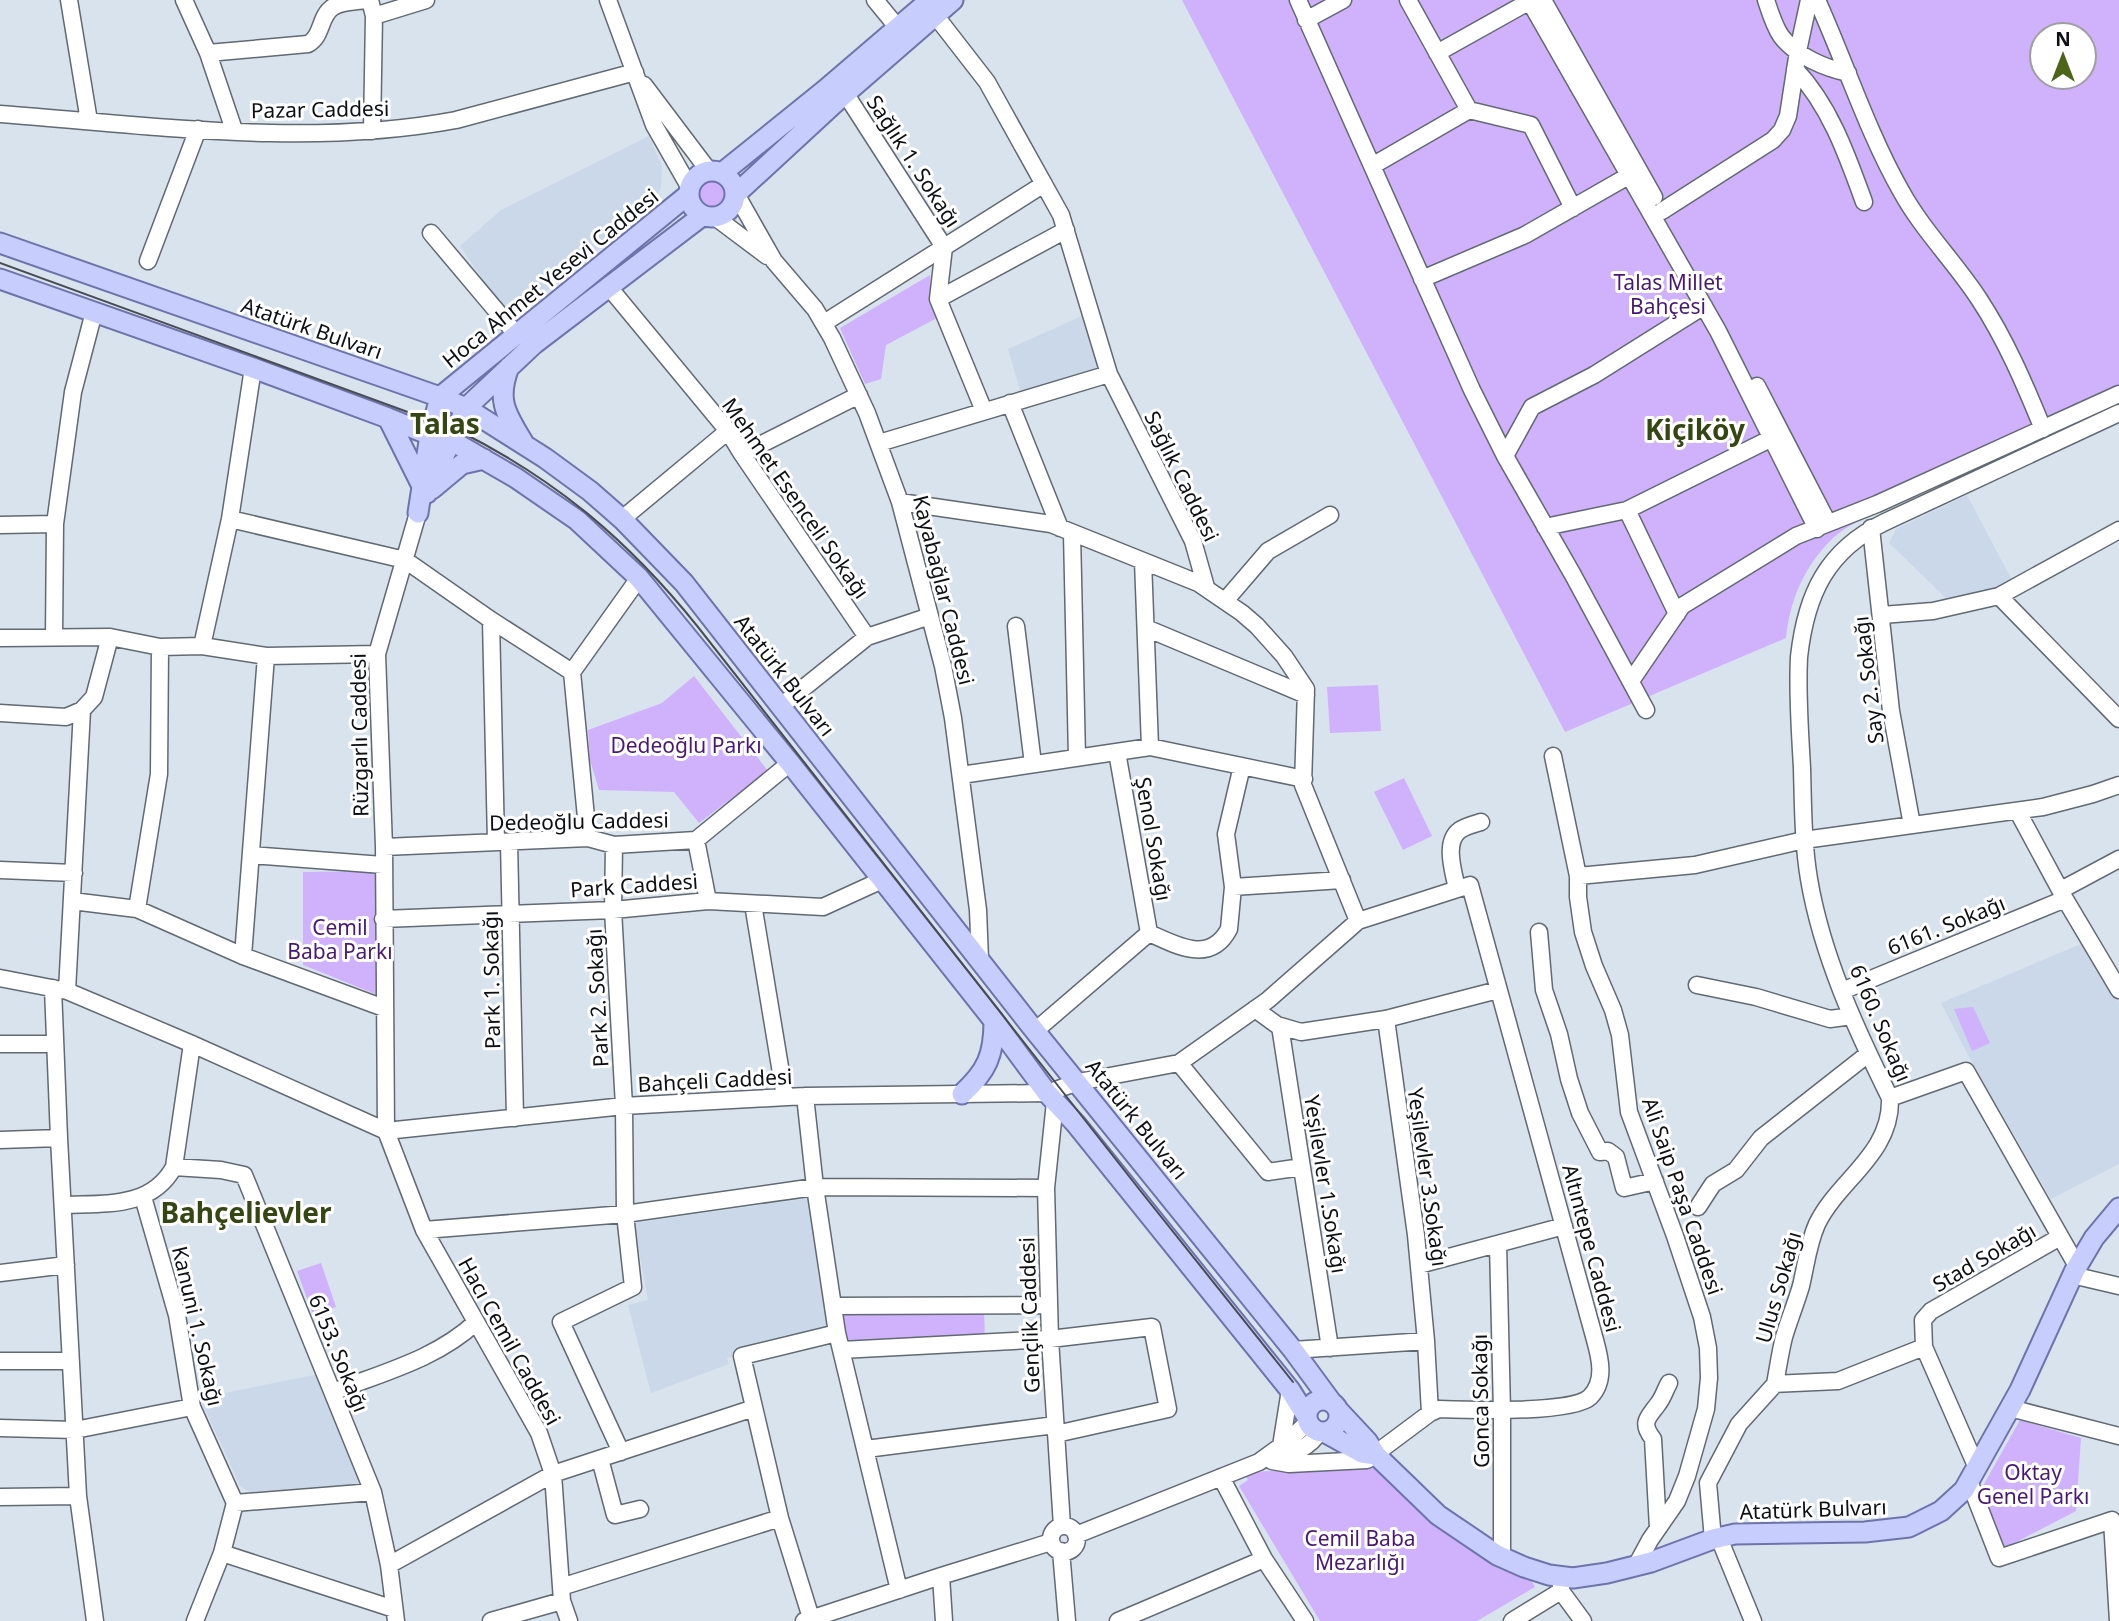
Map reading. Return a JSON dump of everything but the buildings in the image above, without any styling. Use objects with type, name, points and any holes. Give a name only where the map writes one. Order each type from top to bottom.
[{"type":"main road","points":[[933,8],[736,194],[732,207],[727,212],[709,217],[692,207],[689,191],[697,177],[715,172],[825,90],[898,28],[933,8],[953,0]]},
{"type":"main road","points":[[715,172],[732,182],[736,194]]},
{"type":"main road","name":"Hoca Ahmet Yesevi Caddesi","points":[[440,397],[689,191]]},
{"type":"main road","name":"Hoca Ahmet Yesevi Caddesi","points":[[466,408],[534,344],[608,286],[709,217]]},
{"type":"main road","name":"Atatürk Bulvarı","points":[[0,243],[440,397],[466,408],[545,458],[590,491],[622,519],[684,583],[1035,1031],[1376,1455],[1438,1516],[1502,1557],[1561,1584],[1636,1566],[1716,1538],[1747,1533],[1875,1532],[1909,1527],[1941,1511],[1957,1498],[1973,1474],[2010,1408],[2075,1271],[2094,1238],[2119,1208]]},
{"type":"main road","name":"Atatürk Bulvarı","points":[[3,282],[253,368],[452,441],[516,478],[577,520],[639,578],[790,763],[1051,1097],[1076,1124],[1290,1390],[1314,1426],[1362,1453],[1376,1455]]},
{"type":"main road","points":[[404,384],[430,383],[442,379],[494,353]]},
{"type":"main road","points":[[509,366],[502,397],[506,413],[525,446]]},
{"type":"main road","name":"Rüzgarlı Caddesi","points":[[418,513],[425,490],[430,435],[440,397]]},
{"type":"main road","name":"Rüzgarlı Caddesi","points":[[425,490],[452,441],[466,408]]},
{"type":"main road","points":[[388,418],[425,490],[462,464],[484,459]]},
{"type":"main road","points":[[962,1094],[977,1080],[988,1062],[994,1042],[994,1021]]},
{"type":"main road","points":[[1324,1401],[1335,1407],[1339,1420],[1337,1425],[1329,1431],[1314,1426],[1309,1409],[1315,1403],[1324,1401]]},
{"type":"street","points":[[69,0],[89,121]]},
{"type":"street","points":[[184,0],[208,53],[234,130]]},
{"type":"street","points":[[208,53],[308,44],[317,37],[331,8],[341,4],[370,5],[426,0]]},
{"type":"street","points":[[608,0],[654,125],[689,191]]},
{"type":"street","points":[[875,0],[898,28]]},
{"type":"street","points":[[1298,0],[1462,370],[1505,456],[1646,710]]},
{"type":"street","points":[[1307,20],[1343,0]]},
{"type":"street","points":[[1408,0],[1469,110]]},
{"type":"street","points":[[1437,53],[1534,0]]},
{"type":"street","points":[[1534,0],[1704,306],[1772,439],[1823,526]]},
{"type":"street","points":[[1534,0],[1662,211],[1751,373],[1823,526]]},
{"type":"street","points":[[1766,0],[1781,36],[1798,51],[1822,65],[1848,74]]},
{"type":"street","points":[[1662,211],[1778,135],[1788,116],[1809,0]]},
{"type":"street","points":[[1817,0],[1899,188],[1920,222],[1970,286],[1990,317],[2043,429]]},
{"type":"street","points":[[370,5],[372,131]]},
{"type":"street","name":"Sağlık Caddesi","points":[[933,8],[987,82],[1061,215],[1109,374],[1193,541],[1206,587]]},
{"type":"street","points":[[1795,69],[1815,92],[1844,146],[1864,202]]},
{"type":"street","points":[[635,72],[715,172]]},
{"type":"street","name":"Pazar Caddesi","points":[[0,114],[198,129],[372,131],[456,120],[635,72]]},
{"type":"street","name":"Sağlık 1. Sokağı","points":[[845,93],[944,247],[938,299],[984,411]]},
{"type":"street","points":[[1372,166],[1469,110],[1531,125],[1573,208]]},
{"type":"street","points":[[148,261],[198,129]]},
{"type":"street","points":[[1422,279],[1525,235],[1630,176]]},
{"type":"street","points":[[824,323],[1044,184]]},
{"type":"street","name":"Kayabağlar Caddesi","points":[[736,194],[774,261],[805,296],[824,323],[859,395],[901,502],[949,695],[978,910],[981,960]]},
{"type":"street","name":"Kayabağlar Caddesi","points":[[709,217],[774,261]]},
{"type":"street","points":[[938,299],[1066,230]]},
{"type":"street","points":[[431,233],[516,334]]},
{"type":"street","name":"Mehmet Esenceli Sokağı","points":[[608,286],[728,431],[867,638]]},
{"type":"street","points":[[1505,456],[1532,407],[1594,375],[1704,306]]},
{"type":"street","points":[[54,638],[55,524],[73,392],[94,312]]},
{"type":"street","points":[[201,646],[230,519],[253,368]]},
{"type":"street","points":[[879,443],[1109,374]]},
{"type":"street","points":[[1630,681],[1682,606],[1796,536],[1889,499],[2119,394]]},
{"type":"street","points":[[741,454],[859,395]]},
{"type":"street","points":[[1010,404],[1066,530],[1077,758]]},
{"type":"street","name":"6160. Sokağı","points":[[2075,1271],[2060,1237],[1966,1072],[1890,1098],[1868,1054],[1842,990],[1809,879],[1804,836],[1798,671],[1803,627],[1817,586],[1828,567],[1846,546],[1871,528],[2119,413]]},
{"type":"street","points":[[622,519],[728,431]]},
{"type":"street","points":[[1545,527],[1628,510],[1772,439]]},
{"type":"street","points":[[901,502],[1052,524],[1206,587],[1242,612],[1271,640],[1306,689],[1303,785],[1358,921]]},
{"type":"street","points":[[1628,510],[1677,614]]},
{"type":"street","name":"Rüzgarlı Caddesi","points":[[386,1131],[384,846],[377,654],[418,513]]},
{"type":"street","points":[[1225,600],[1268,551],[1330,515]]},
{"type":"street","points":[[230,519],[404,560],[572,672]]},
{"type":"street","points":[[0,525],[55,524]]},
{"type":"street","name":"Say 2. Sokağı","points":[[1871,528],[1891,711],[1912,825]]},
{"type":"street","points":[[1882,615],[1933,611],[1999,596],[2119,530]]},
{"type":"street","points":[[1143,561],[1150,747]]},
{"type":"street","points":[[588,838],[572,672],[639,578]]},
{"type":"street","points":[[1999,596],[2119,719]]},
{"type":"street","points":[[780,706],[867,638],[930,616]]},
{"type":"street","name":"Park 1. Sokağı","points":[[491,620],[502,842],[510,914],[515,1118]]},
{"type":"street","points":[[1016,626],[1033,764]]},
{"type":"street","points":[[1146,628],[1306,695]]},
{"type":"street","points":[[0,713],[66,718],[82,710],[94,697],[110,637]]},
{"type":"street","points":[[0,638],[110,637],[160,647],[201,646],[266,656],[377,654]]},
{"type":"street","points":[[137,909],[159,774],[160,647]]},
{"type":"street","points":[[243,956],[266,656]]},
{"type":"street","points":[[82,710],[72,901],[55,1044],[78,1496],[95,1621]]},
{"type":"street","points":[[961,775],[1150,747],[1304,779]]},
{"type":"street","name":"Şenol Sokağı","points":[[1118,752],[1149,933]]},
{"type":"street","name":"Ali Saip Paşa Caddesi","points":[[1553,756],[1578,876],[1580,915],[1588,949],[1614,1010],[1620,1035],[1629,1112],[1702,1317],[1709,1363],[1706,1409],[1696,1450],[1677,1501],[1636,1566]]},
{"type":"street","name":"Dedeoğlu Caddesi","points":[[384,846],[588,838],[614,845],[696,840],[790,763]]},
{"type":"street","points":[[1035,1031],[1149,933],[1184,949],[1202,949],[1222,939],[1229,929],[1233,887],[1226,834],[1242,766]]},
{"type":"street","points":[[1578,876],[1695,866],[1804,836],[2018,812],[2068,802],[2119,785]]},
{"type":"street","points":[[2018,812],[2118,986]]},
{"type":"street","name":"Altıntepe Caddesi","points":[[1430,1413],[1439,1409],[1502,1411],[1580,1404],[1594,1392],[1600,1380],[1598,1353],[1498,990],[1451,851],[1453,840],[1460,830],[1481,822]]},
{"type":"street","points":[[696,840],[708,901]]},
{"type":"street","name":"Park 2. Sokağı","points":[[614,845],[613,910],[624,1106],[625,1214],[633,1287],[561,1322],[621,1452]]},
{"type":"street","points":[[252,855],[383,864]]},
{"type":"street","name":"6161. Sokağı","points":[[1842,990],[2063,894],[2119,859]]},
{"type":"street","points":[[0,870],[74,873]]},
{"type":"street","name":"Park Caddesi","points":[[383,919],[613,910],[708,901],[823,908],[882,880]]},
{"type":"street","points":[[1233,887],[1342,880]]},
{"type":"street","points":[[1051,1097],[1078,1082],[1179,1063],[1255,1009],[1358,921],[1464,887]]},
{"type":"street","points":[[72,901],[137,909],[243,956],[384,1008]]},
{"type":"street","points":[[752,904],[785,1097]]},
{"type":"street","points":[[1539,932],[1544,990],[1580,1113],[1600,1152],[1608,1151],[1616,1157],[1624,1188],[1655,1181]]},
{"type":"street","points":[[0,978],[60,990],[192,1044],[386,1131]]},
{"type":"street","points":[[1697,985],[1756,997],[1830,1019],[1852,1016]]},
{"type":"street","points":[[1255,1009],[1280,1026],[1301,1032],[1386,1019],[1498,990]]},
{"type":"street","name":"Yeşilevler 3.Sokağı","points":[[1386,1019],[1419,1265],[1430,1413]]},
{"type":"street","name":"Yeşilevler 1.Sokağı","points":[[1280,1026],[1330,1348]]},
{"type":"street","points":[[0,1045],[55,1044]]},
{"type":"street","points":[[63,1205],[126,1201],[143,1197],[168,1179],[174,1167],[192,1044]]},
{"type":"street","points":[[1698,1207],[1713,1184],[1736,1170],[1760,1138],[1868,1054]]},
{"type":"street","points":[[1179,1063],[1268,1172],[1302,1167]]},
{"type":"street","name":"Bahçeli Caddesi","points":[[386,1131],[624,1106],[785,1097],[962,1094],[1051,1097]]},
{"type":"street","points":[[805,1096],[815,1187],[837,1333],[899,1590]]},
{"type":"street","name":"Gençlik Caddesi","points":[[1051,1097],[1046,1188],[1050,1339],[1055,1430],[1069,1531]]},
{"type":"street","name":"Ulus Sokağı","points":[[1775,1384],[1784,1337],[1812,1236],[1829,1204],[1862,1168],[1875,1149],[1888,1121],[1890,1098]]},
{"type":"street","name":"Hacı Cemil Caddesi","points":[[386,1131],[424,1230],[539,1433],[553,1474],[562,1594],[569,1621]]},
{"type":"street","points":[[0,1140],[59,1138]]},
{"type":"street","name":"6153. Sokağı","points":[[174,1167],[220,1170],[244,1175],[373,1492],[389,1565],[395,1615]]},
{"type":"street","points":[[424,1230],[625,1214],[815,1187],[1046,1188]]},
{"type":"street","name":"Kanuni 1. Sokağı","points":[[143,1197],[177,1315],[192,1407],[234,1503]]},
{"type":"street","points":[[1419,1265],[1564,1226]]},
{"type":"street","name":"Stad Sokağı","points":[[1924,1347],[1922,1323],[1928,1314],[2060,1237]]},
{"type":"street","name":"Gonca Sokağı","points":[[1498,1244],[1502,1557]]},
{"type":"street","points":[[0,1273],[66,1265]]},
{"type":"street","points":[[2075,1271],[2119,1286]]},
{"type":"street","points":[[833,1306],[1049,1306]]},
{"type":"street","points":[[333,1392],[429,1354],[456,1339],[476,1322]]},
{"type":"street","points":[[841,1350],[1050,1339],[1152,1327],[1168,1409],[1055,1430],[866,1449]]},
{"type":"street","points":[[837,1333],[742,1356],[807,1620],[941,1576],[1056,1547]]},
{"type":"street","points":[[1293,1350],[1426,1342]]},
{"type":"street","points":[[1753,1621],[1716,1538],[1708,1483],[1739,1424],[1775,1384],[1838,1381],[1924,1347],[1973,1474],[1999,1558],[2112,1520],[2118,1621]]},
{"type":"street","points":[[0,1361],[71,1361]]},
{"type":"street","points":[[1658,1528],[1653,1439],[1646,1424],[1648,1415],[1659,1404],[1669,1383]]},
{"type":"street","points":[[1281,1446],[1290,1390]]},
{"type":"street","points":[[0,1427],[75,1430],[192,1407]]},
{"type":"street","points":[[389,1565],[553,1474],[754,1408]]},
{"type":"street","points":[[2010,1408],[2119,1436]]},
{"type":"street","points":[[1266,1461],[1289,1464],[1361,1461],[1376,1455],[1430,1413]]},
{"type":"street","points":[[1266,1461],[1281,1446],[1314,1426]]},
{"type":"street","points":[[1067,1621],[1056,1547],[1051,1538],[1055,1530],[1069,1531],[1266,1461],[1290,1455],[1314,1440],[1314,1426]]},
{"type":"street","points":[[600,1459],[615,1515],[640,1509]]},
{"type":"street","points":[[1221,1477],[1264,1559],[1305,1621]]},
{"type":"street","points":[[195,1621],[222,1553],[234,1503],[373,1492]]},
{"type":"street","points":[[0,1497],[78,1496]]},
{"type":"street","points":[[491,1621],[780,1518]]},
{"type":"street","points":[[222,1553],[395,1615]]},
{"type":"street","points":[[1118,1621],[1264,1559]]},
{"type":"street","points":[[941,1576],[944,1621]]},
{"type":"street","points":[[1512,1621],[1561,1584],[1583,1621]]},
{"type":"shaded area","points":[[649,136],[662,166],[661,187],[655,201],[645,212],[510,320],[460,246],[501,210]]},
{"type":"shaded area","points":[[1084,315],[1103,372],[1022,397],[1008,349]]},
{"type":"shaded area","points":[[1967,495],[2013,582],[1955,607],[1889,543],[1896,529]]},
{"type":"shaded area","points":[[2088,941],[2119,1003],[2119,1164],[2051,1199],[1941,1003]]},
{"type":"shaded area","points":[[810,1198],[821,1268],[817,1269],[830,1333],[727,1358],[729,1364],[651,1393],[628,1305],[648,1300],[634,1223]]},
{"type":"shaded area","points":[[319,1374],[366,1487],[253,1494],[240,1486],[200,1398]]},
{"type":"green space","name":"Talas Millet Bahçesi","points":[[1182,0],[2119,0],[2119,406],[1850,526],[1823,548],[1807,571],[1795,596],[1786,638],[1565,732]]},
{"type":"green space","points":[[712,179],[718,180],[726,188],[726,200],[718,208],[712,209],[706,208],[698,200],[697,194],[698,188],[706,180]]},
{"type":"green space","points":[[930,275],[930,296],[937,318],[886,345],[881,379],[865,384],[840,328]]},
{"type":"green space","name":"Dedeoğlu Parkı","points":[[694,676],[768,771],[699,823],[674,792],[599,790],[590,760],[588,730],[662,703]]},
{"type":"green space","points":[[1378,685],[1381,731],[1330,733],[1327,687]]},
{"type":"green space","points":[[1404,778],[1432,836],[1403,850],[1374,792]]},
{"type":"green space","name":"Cemil Baba Parkı","points":[[375,871],[378,995],[303,965],[303,872]]},
{"type":"green space","points":[[1973,1007],[1990,1043],[1972,1051],[1954,1009]]},
{"type":"green space","points":[[321,1263],[336,1307],[313,1315],[297,1271]]},
{"type":"green space","points":[[984,1310],[985,1342],[844,1350],[842,1311]]},
{"type":"green space","name":"Oktay Genel Parkı","points":[[2020,1420],[2081,1438],[2076,1511],[2001,1550],[1980,1491]]},
{"type":"green space","name":"Cemil Baba Mezarlığı","points":[[1374,1463],[1475,1549],[1531,1580],[1535,1587],[1477,1621],[1320,1621],[1239,1486],[1248,1480],[1244,1473]]},
{"type":"tram line","points":[[0,263],[457,430],[527,469],[559,491],[618,540],[698,627],[1293,1382]]},
{"type":"district","name":"Talas","points":[[445,423]]},
{"type":"district","name":"Kiçiköy","points":[[1695,429]]},
{"type":"district","name":"Bahçelievler","points":[[246,1212]]}]
